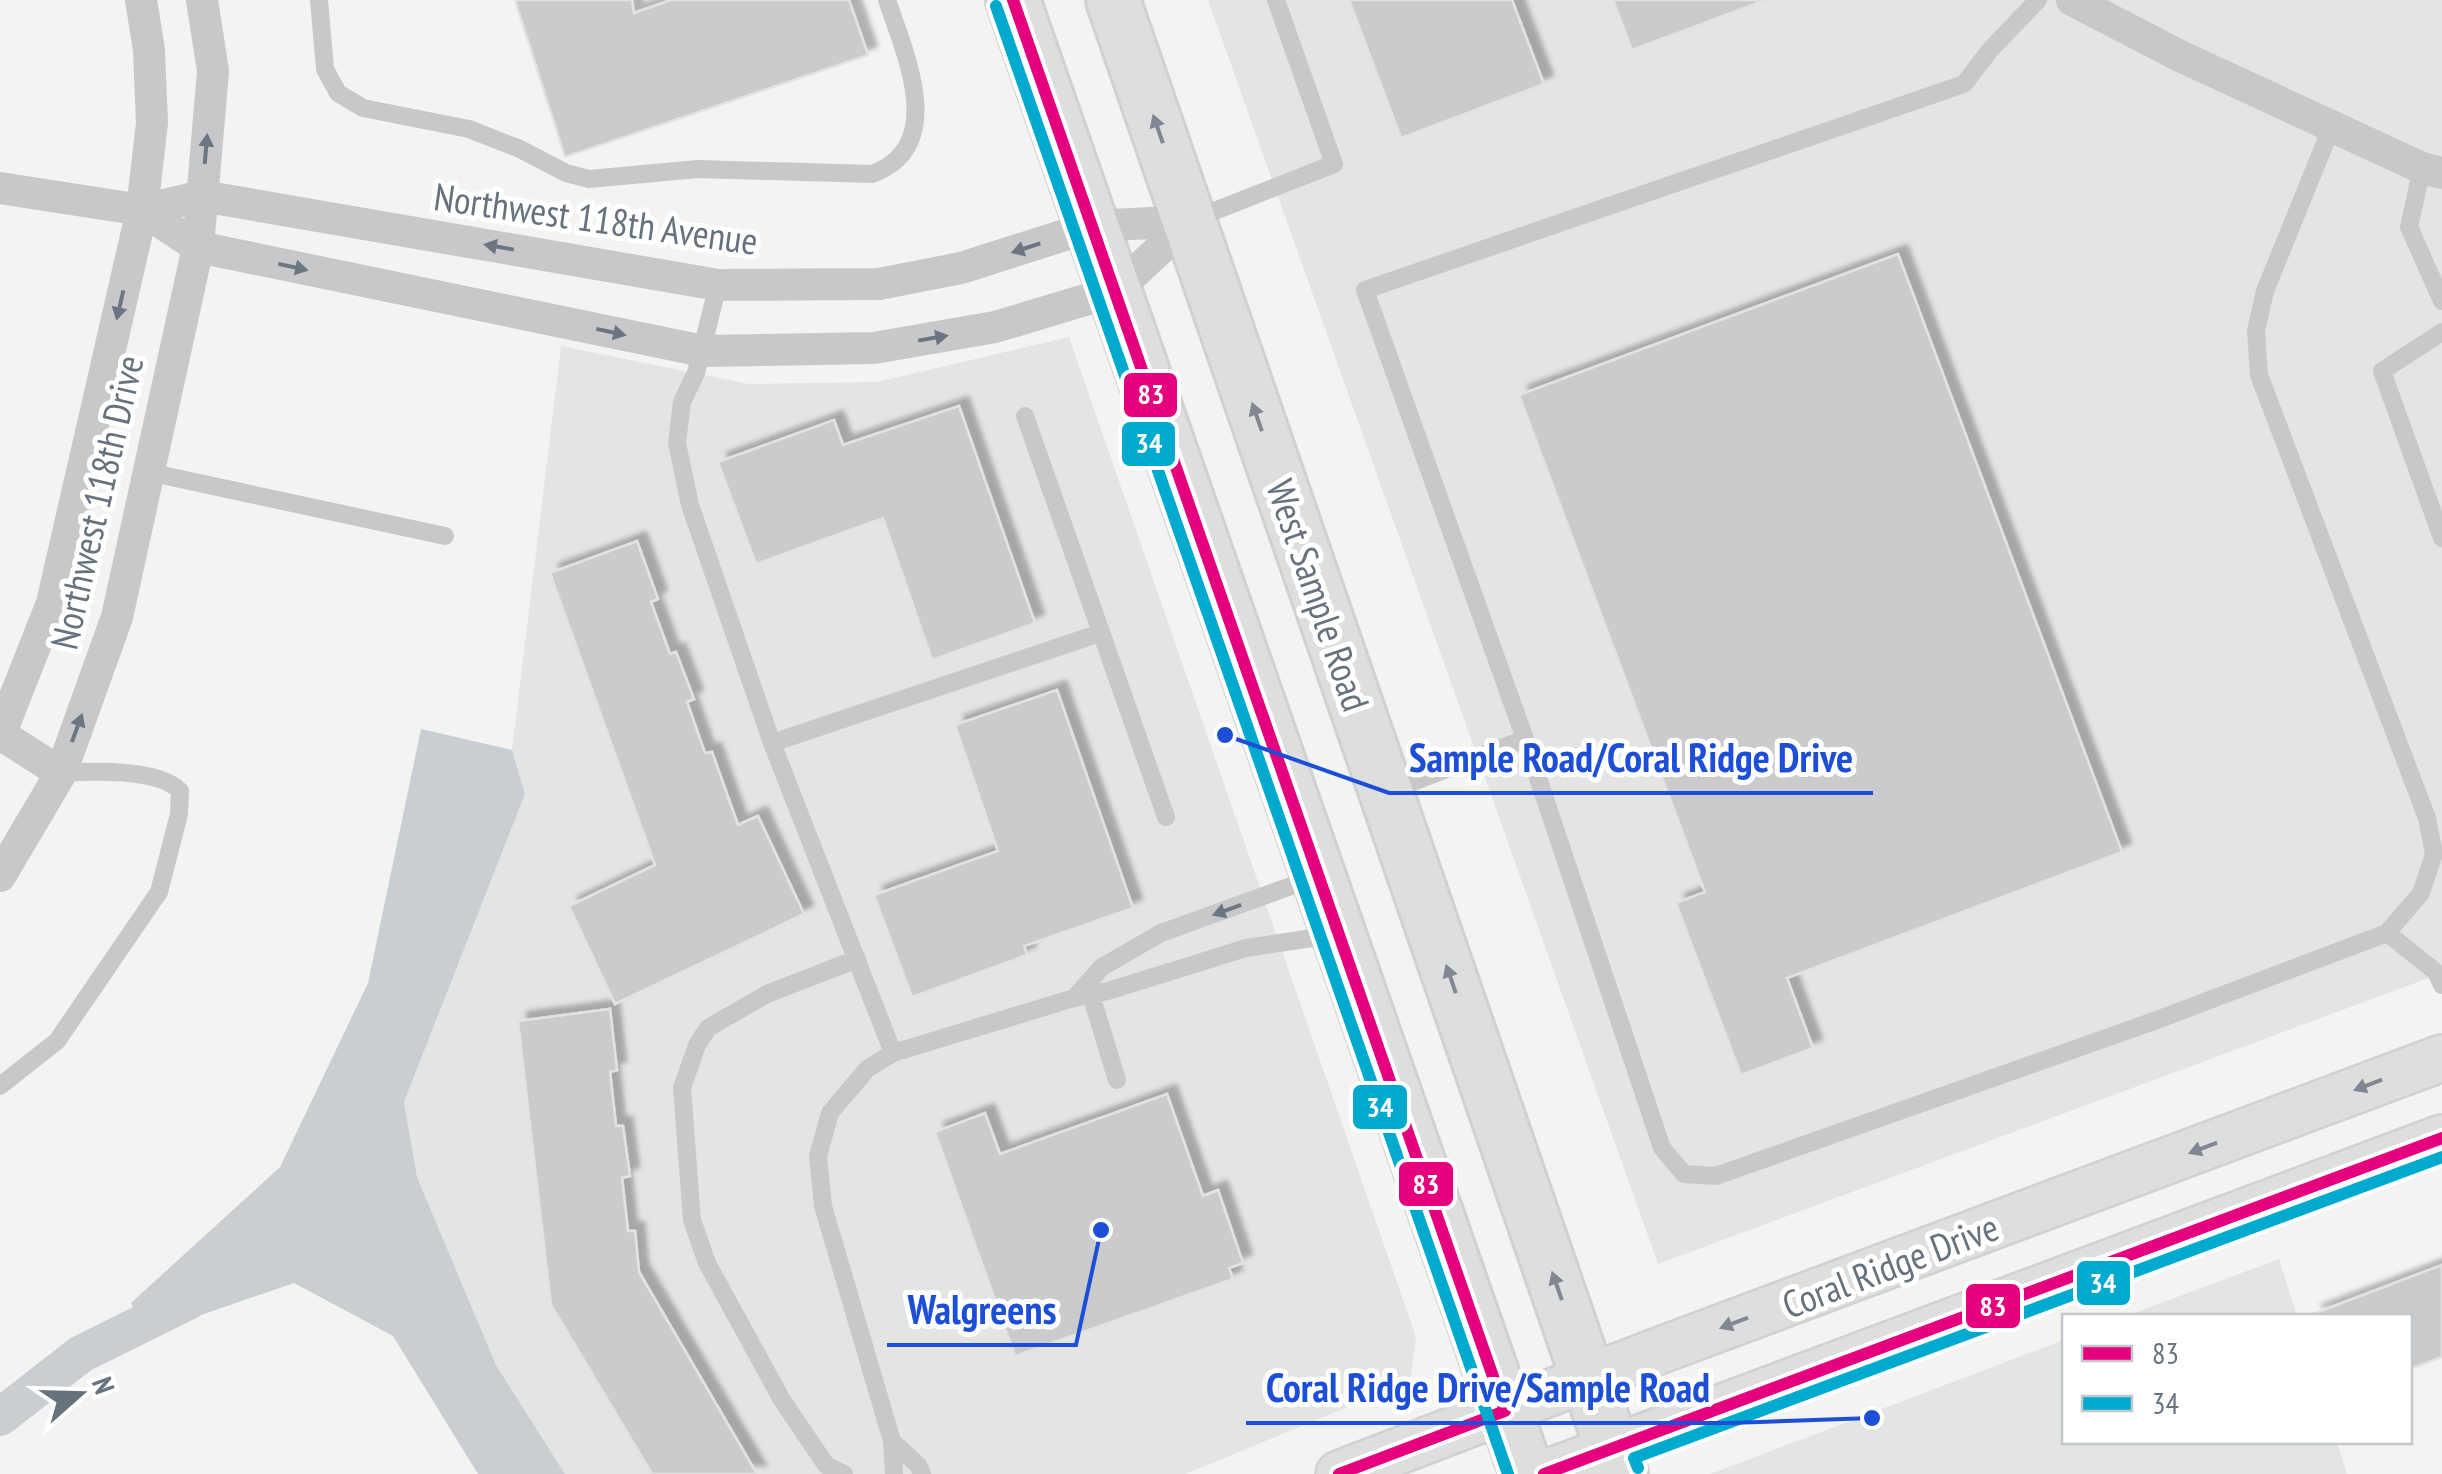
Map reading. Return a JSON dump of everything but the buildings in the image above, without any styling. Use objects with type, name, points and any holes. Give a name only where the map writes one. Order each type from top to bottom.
[{"type":"main road","points":[[1013,0],[1527,1474]]},
{"type":"main road","name":"West Sample Road","points":[[1113,0],[1617,1461]]},
{"type":"main road","name":"Coral Ridge Drive","points":[[1339,1474],[2439,1054]]},
{"type":"main road","name":"Coral Ridge Drive","points":[[1544,1474],[1617,1461],[2442,1138]]},
{"type":"street","name":"Northwest 118th Drive","points":[[0,734],[52,603],[142,210],[152,123],[150,50],[141,0]]},
{"type":"street","name":"Northwest 118th Drive","points":[[0,876],[60,773],[116,617],[198,246],[212,71],[202,0]]},
{"type":"street","points":[[2072,0],[2180,56],[2432,171]]},
{"type":"street","points":[[0,188],[142,210],[198,246],[703,351],[874,348],[995,327],[1115,290],[1190,221]]},
{"type":"street","name":"Northwest 118th Avenue","points":[[142,210],[202,196],[718,284],[879,284],[961,268],[1093,226],[1190,221]]},
{"type":"street","points":[[0,734],[60,773]]},
{"type":"lane","points":[[319,0],[325,68],[338,93],[363,108],[469,128],[566,173],[588,179],[698,168],[872,174],[890,167],[908,149],[916,118],[912,76],[887,0]]},
{"type":"lane","points":[[1190,221],[1334,164],[1276,0]]},
{"type":"lane","points":[[2038,0],[1964,84],[1366,290],[1662,1148],[1684,1174],[1716,1176],[2154,1021],[2388,933],[2421,893],[2434,854],[2427,818],[2259,375],[2256,331],[2265,292],[2332,126]]},
{"type":"lane","points":[[2432,171],[2409,227],[2442,301]]},
{"type":"lane","points":[[718,284],[703,351],[682,402],[678,443],[690,504],[772,743],[893,1053]]},
{"type":"lane","points":[[2442,332],[2382,372],[2442,538]]},
{"type":"lane","points":[[1026,416],[1166,817]]},
{"type":"lane","points":[[148,472],[445,536]]},
{"type":"lane","points":[[772,743],[1100,633]]},
{"type":"lane","points":[[1386,792],[1524,740]]},
{"type":"lane","points":[[0,1086],[57,1042],[158,892],[178,814],[180,791],[172,783],[110,770],[60,773]]},
{"type":"lane","points":[[1083,996],[1102,968],[1161,934],[1318,876]]},
{"type":"lane","points":[[2388,933],[2436,972],[2442,985]]},
{"type":"lane","points":[[894,1474],[892,1441],[823,1206],[818,1156],[830,1113],[868,1068],[893,1053],[1246,948],[1338,934]]},
{"type":"lane","points":[[844,1474],[826,1465],[782,1400],[707,1263],[692,1220],[682,1088],[708,1028],[767,994],[857,959]]},
{"type":"lane","points":[[1083,996],[1116,1080]]},
{"type":"lane","points":[[892,1441],[922,1474]]},
{"type":"shaded area","points":[[1208,0],[2442,0],[2442,973],[1658,1264]]},
{"type":"shaded area","points":[[1069,337],[1416,1337],[1410,1381],[1186,1474],[565,1474],[496,1365],[417,1177],[404,1102],[525,794],[512,750],[561,346],[749,384],[877,382]]},
{"type":"shaded area","points":[[421,729],[512,750],[525,794],[404,1102],[417,1177],[496,1365],[565,1474],[478,1474],[393,1336],[294,1283],[146,1334],[131,1303],[280,1167],[368,983]]},
{"type":"shaded area","points":[[2279,1259],[2296,1314],[2131,1314]]},
{"type":"shaded area","points":[[2062,1341],[2062,1444],[2338,1444],[2347,1474],[1710,1474]]},
{"type":"waterway","points":[[0,1417],[81,1354],[188,1301]]},
{"type":"transit line","name":"83","points":[[1013,0],[1505,1411],[1339,1474]]},
{"type":"transit line","name":"34","points":[[996,6],[1508,1474]]},
{"type":"transit line","name":"83","points":[[1544,1474],[2442,1138]]},
{"type":"transit line","name":"34","points":[[1638,1468],[1634,1458],[2442,1157]]},
{"type":"place","name":"Sample Road/Coral Ridge Drive","points":[[1225,735]]},
{"type":"place","name":"Walgreens","points":[[1101,1230]]},
{"type":"place","name":"Coral Ridge Drive/Sample Road","points":[[1872,1418]]}]
